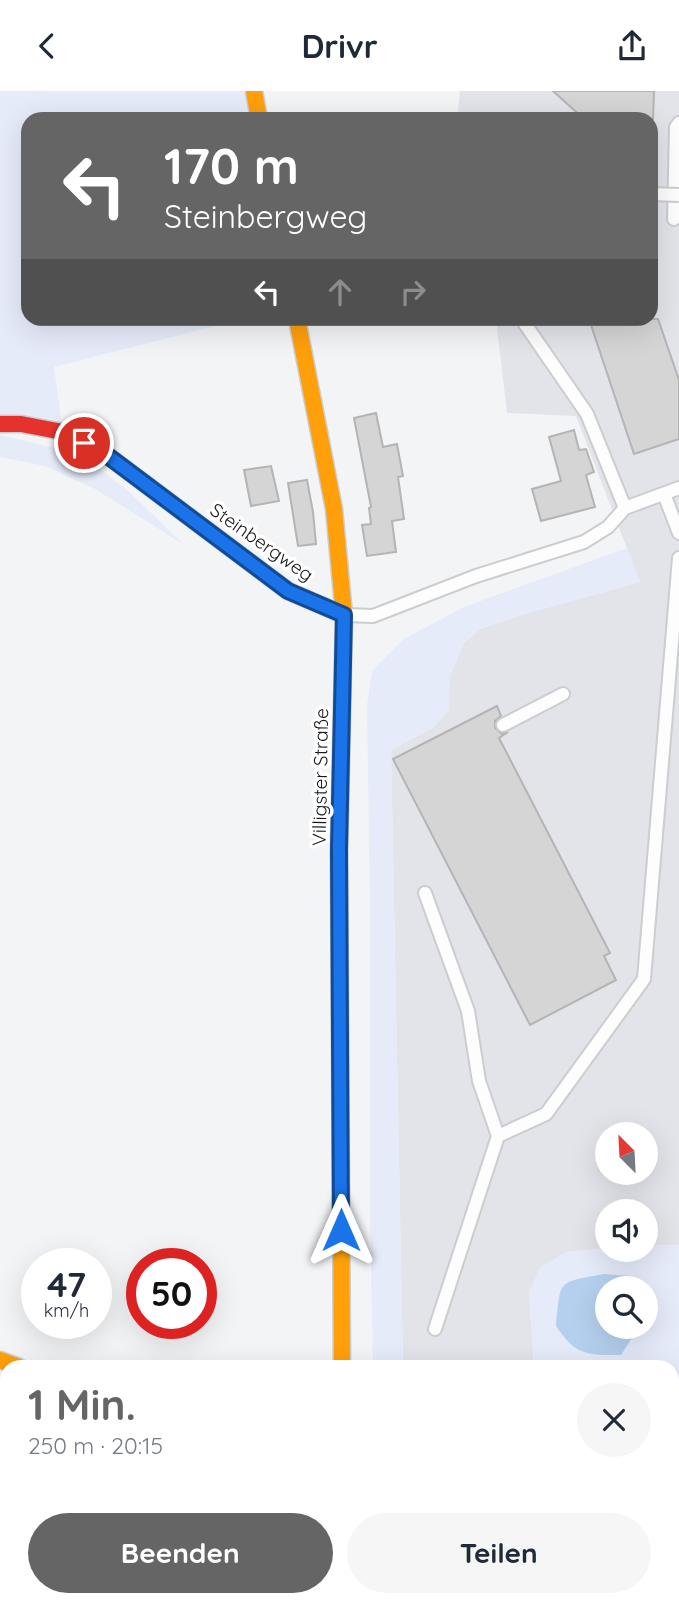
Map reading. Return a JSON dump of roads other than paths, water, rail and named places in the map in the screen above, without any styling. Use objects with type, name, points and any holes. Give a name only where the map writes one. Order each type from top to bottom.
[{"type":"main road","points":[[254,91],[258,112]]},
{"type":"main road","name":"Villigster Straße","points":[[298,326],[334,509],[344,615],[339,849],[342,1360]]},
{"type":"main road","name":"Steinbergweg","points":[[0,424],[22,424],[63,432],[104,453],[288,591],[344,615]]},
{"type":"lane","points":[[674,219],[676,127],[679,123]]},
{"type":"lane","points":[[658,194],[679,195]]},
{"type":"lane","points":[[526,326],[587,414],[625,507],[679,488]]},
{"type":"lane","points":[[664,494],[679,533]]},
{"type":"lane","name":"Steinbergweg","points":[[344,615],[373,616],[477,576],[584,543],[608,527],[625,507]]},
{"type":"lane","points":[[498,1136],[546,1114],[644,979],[679,558]]},
{"type":"lane","points":[[503,725],[563,694]]},
{"type":"lane","points":[[425,893],[468,1011],[480,1081],[498,1136],[435,1329]]},
{"type":"water","points":[[604,1274],[631,1276],[595,1276],[595,1339],[631,1339],[621,1355],[583,1352],[570,1343],[556,1326],[561,1291],[564,1285],[577,1279]]}]
